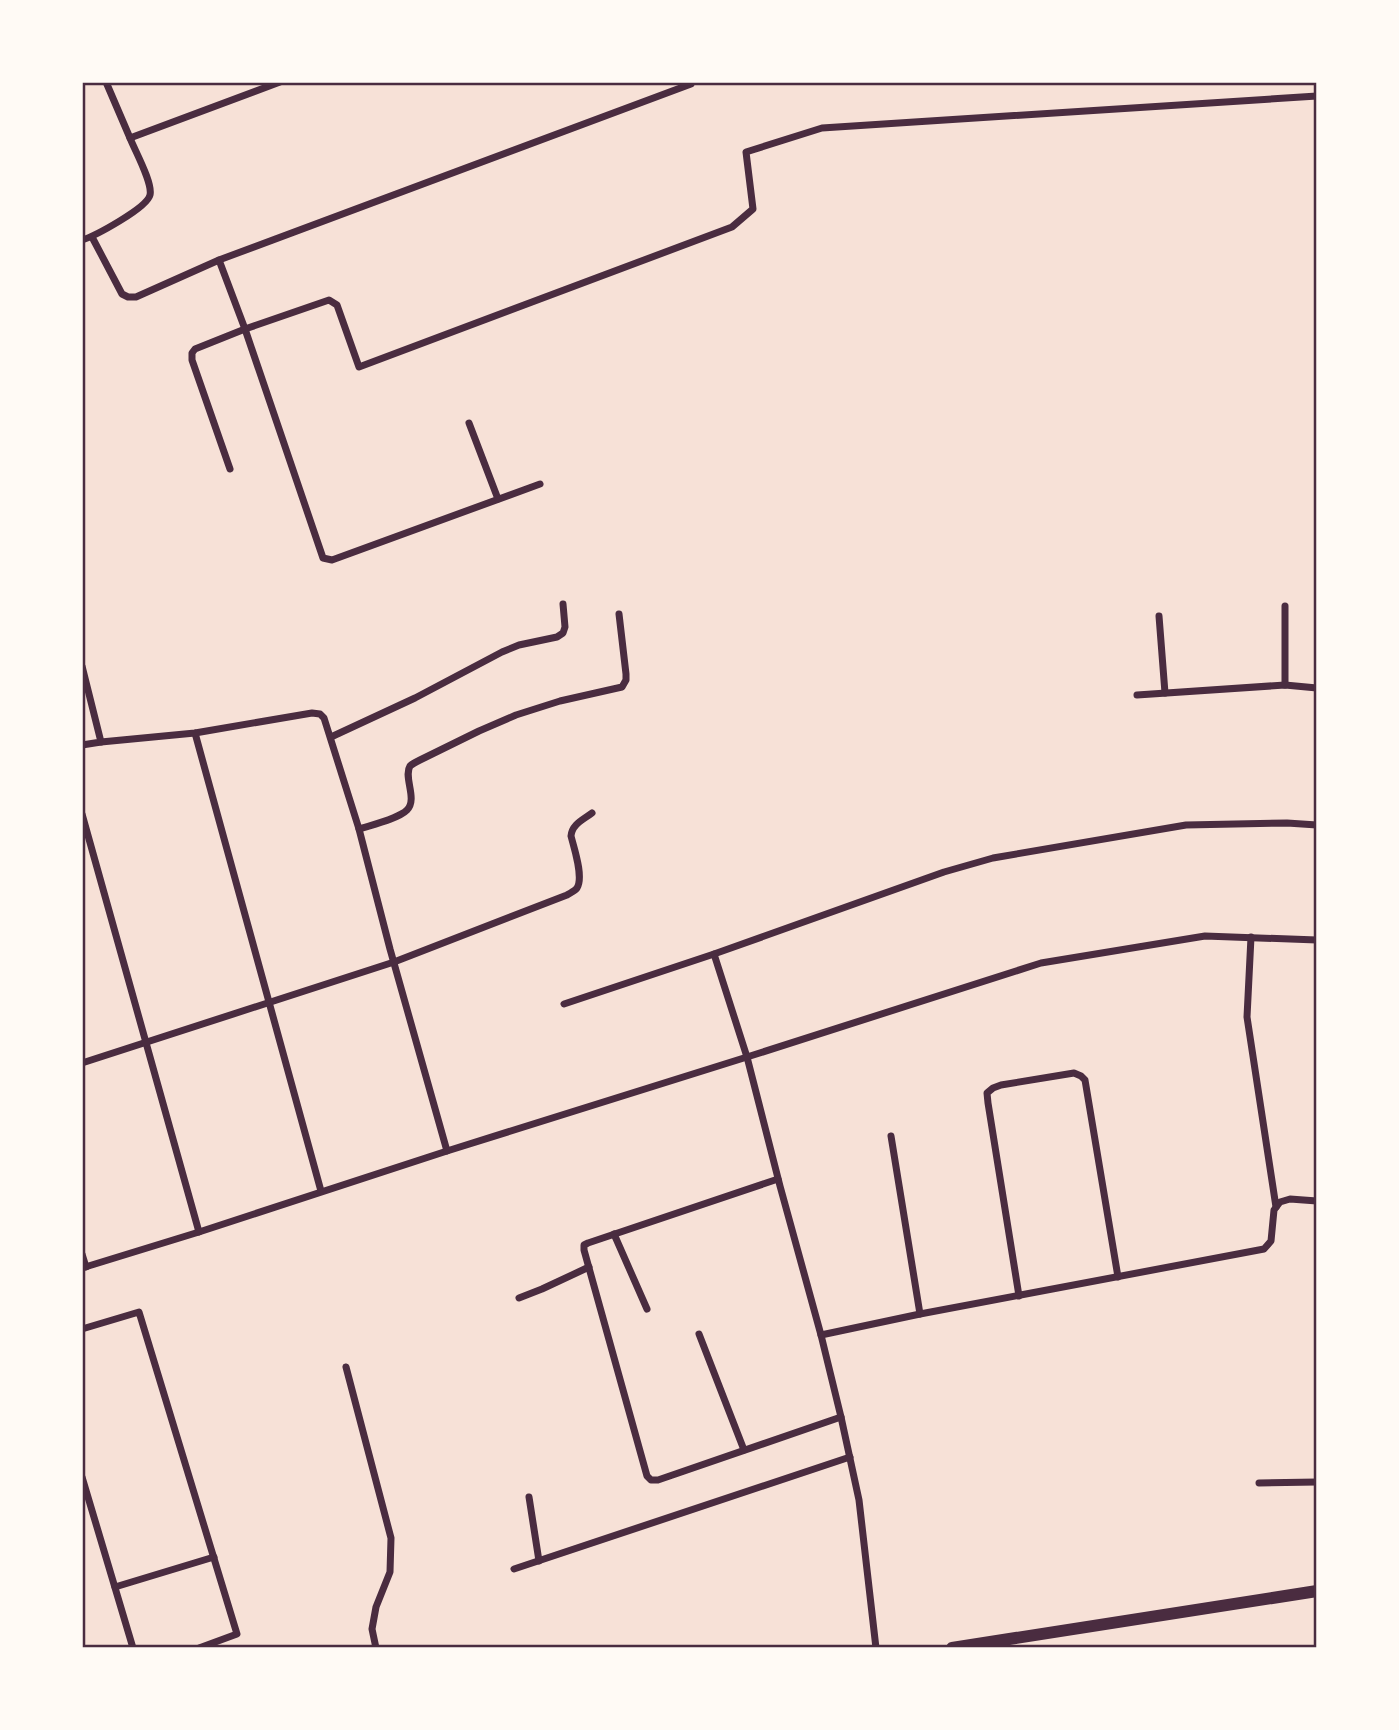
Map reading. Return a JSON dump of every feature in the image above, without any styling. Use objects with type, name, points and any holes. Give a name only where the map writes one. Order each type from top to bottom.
[{"type":"street","points":[[82,240],[92,237],[144,205],[150,196],[150,185],[106,82]]},
{"type":"street","points":[[130,138],[279,82]]},
{"type":"street","points":[[92,237],[122,294],[128,297],[136,296],[219,260],[691,84]]},
{"type":"street","points":[[230,469],[192,360],[195,349],[329,300],[337,305],[359,367],[732,227],[753,209],[746,152],[822,128],[1317,96]]},
{"type":"street","points":[[219,260],[323,558],[332,560],[540,484]]},
{"type":"street","points":[[468,423],[498,499]]},
{"type":"street","points":[[331,737],[415,698],[502,652],[519,645],[557,637],[563,633],[565,627],[563,604]]},
{"type":"street","points":[[1285,606],[1285,685]]},
{"type":"street","points":[[359,829],[409,810],[411,803],[408,771],[411,765],[420,760],[516,715],[560,701],[622,687],[626,674],[619,614]]},
{"type":"street","points":[[1159,617],[1165,693]]},
{"type":"street","points":[[82,666],[101,742]]},
{"type":"street","points":[[1137,695],[1285,685],[1317,688]]},
{"type":"street","points":[[82,745],[195,733],[312,713],[320,714],[324,718],[359,829],[447,1151]]},
{"type":"street","points":[[195,733],[321,1191]]},
{"type":"street","points":[[82,1063],[394,962],[567,895],[576,890],[579,883],[572,830],[592,813]]},
{"type":"street","points":[[82,814],[200,1232]]},
{"type":"street","points":[[564,1004],[993,858],[1166,827],[1287,823],[1317,825]]},
{"type":"street","points":[[82,1254],[84,1268],[1041,963],[1190,937],[1317,940]]},
{"type":"street","points":[[1251,937],[1247,1017],[1276,1207]]},
{"type":"street","points":[[714,954],[747,1057],[841,1417],[859,1500],[876,1648]]},
{"type":"street","points":[[1019,1296],[988,1103],[988,1093],[1000,1085],[1074,1073],[1085,1080],[1118,1277]]},
{"type":"street","points":[[891,1136],[920,1314]]},
{"type":"street","points":[[778,1179],[614,1234],[584,1245],[584,1250],[647,1476],[651,1480],[658,1480],[841,1417]]},
{"type":"street","points":[[821,1335],[1264,1249],[1271,1241],[1274,1210],[1280,1202],[1290,1199],[1317,1201]]},
{"type":"street","points":[[614,1234],[647,1309]]},
{"type":"street","points":[[519,1298],[589,1266]]},
{"type":"street","points":[[82,1329],[139,1312],[237,1634],[199,1648]]},
{"type":"street","points":[[699,1334],[744,1450]]},
{"type":"street","points":[[346,1367],[391,1538],[390,1573],[376,1607],[372,1629],[376,1648]]},
{"type":"street","points":[[514,1569],[849,1457]]},
{"type":"street","points":[[82,1477],[133,1648]]},
{"type":"street","points":[[1259,1483],[1317,1482]]},
{"type":"street","points":[[529,1497],[539,1561]]},
{"type":"street","points":[[115,1587],[214,1558]]},
{"type":"street","points":[[952,1648],[1317,1591]]}]
